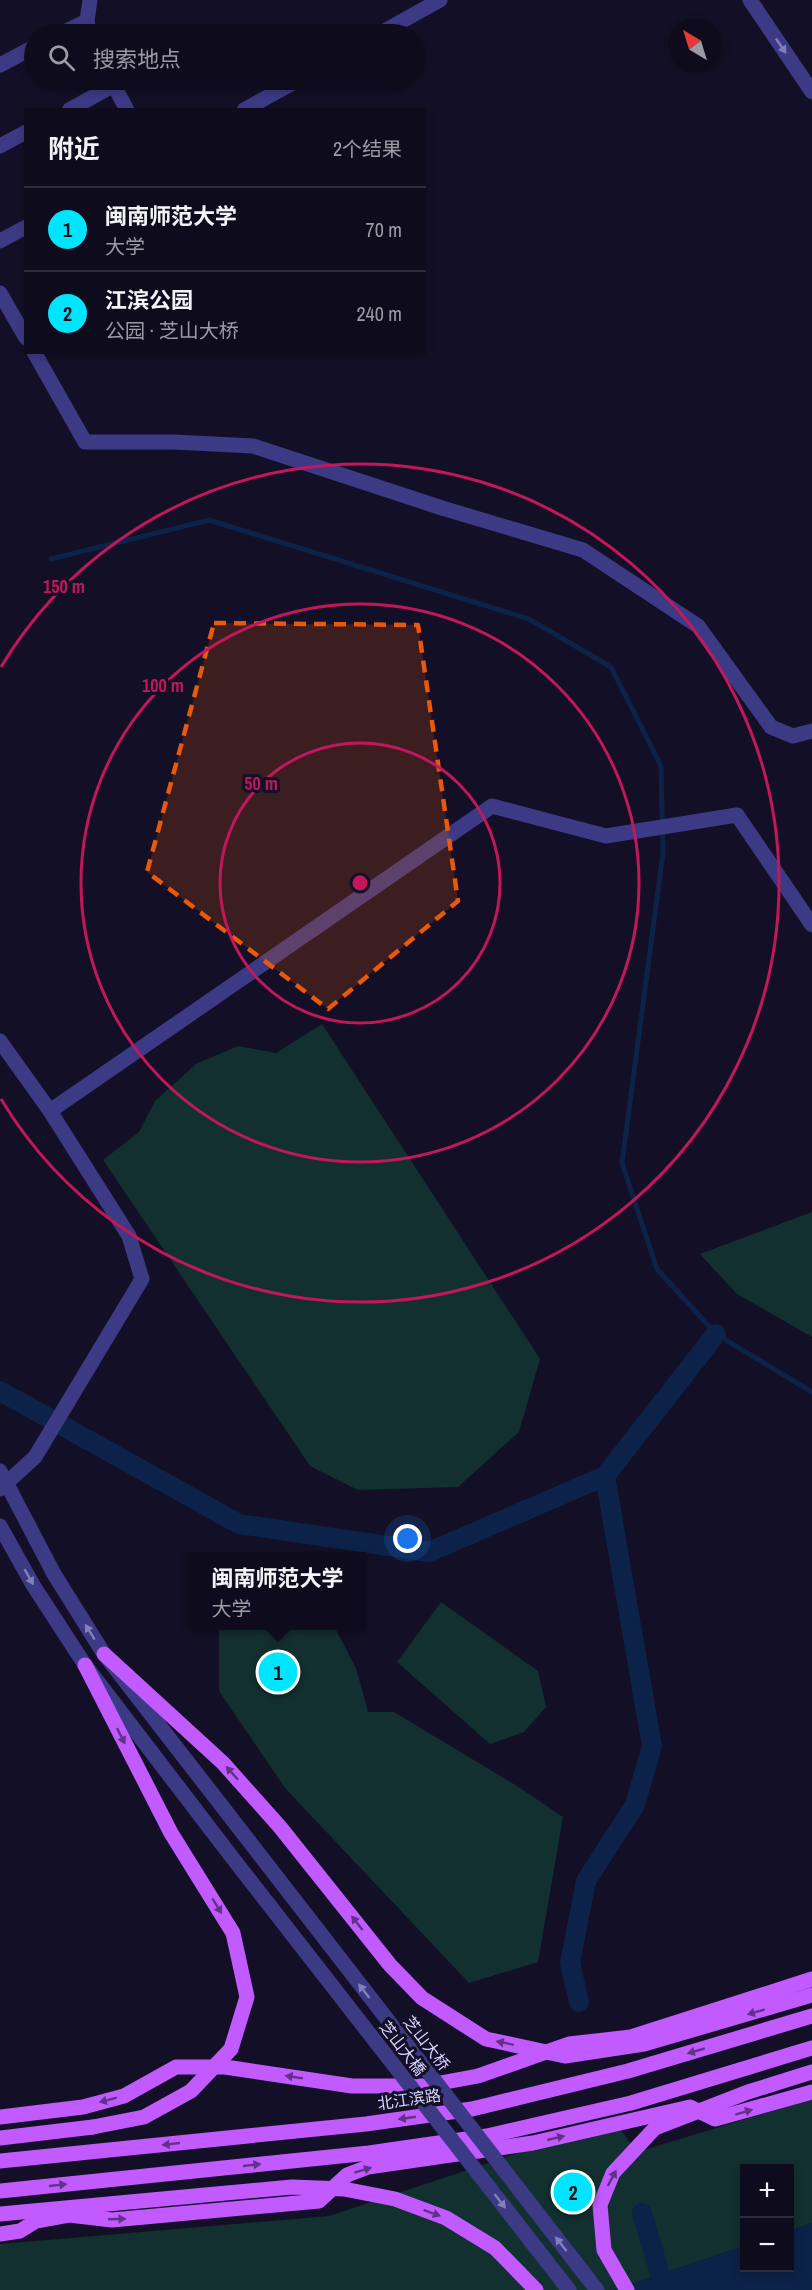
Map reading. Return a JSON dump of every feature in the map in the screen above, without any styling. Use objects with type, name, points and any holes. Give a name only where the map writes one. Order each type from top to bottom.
[{"type":"main road","points":[[104,1654],[223,1763],[280,1827],[390,1965],[414,1990],[486,2039],[565,2056],[644,2044],[812,1995]]},
{"type":"main road","points":[[0,2138],[93,2127],[144,2117],[192,2091],[231,2049],[247,1998],[233,1933],[171,1833],[85,1665]]},
{"type":"main road","points":[[0,2117],[82,2107],[124,2096],[176,2067],[225,2067],[369,2086],[424,2086],[478,2076],[569,2044],[631,2037],[812,1979]]},
{"type":"main road","name":"北江滨路","points":[[0,2161],[366,2124],[472,2109],[628,2071],[812,2016]]},
{"type":"main road","points":[[0,2190],[369,2152],[487,2136],[631,2103],[812,2048]]},
{"type":"main road","points":[[627,2290],[604,2250],[600,2205],[613,2173],[656,2128],[748,2092],[812,2073]]},
{"type":"main road","points":[[0,2234],[20,2231],[36,2221],[69,2215],[112,2220],[319,2201],[347,2175],[368,2168],[532,2143],[690,2107],[716,2119],[812,2092]]},
{"type":"main road","points":[[0,2214],[292,2187],[344,2189],[394,2199],[446,2218],[495,2248],[536,2290]]},
{"type":"street","points":[[88,24],[90,0]]},
{"type":"street","points":[[397,24],[440,0]]},
{"type":"street","points":[[750,0],[812,92]]},
{"type":"street","points":[[0,65],[24,52]]},
{"type":"street","points":[[72,108],[100,90]]},
{"type":"street","points":[[117,90],[126,108]]},
{"type":"street","points":[[248,108],[280,90]]},
{"type":"street","points":[[0,146],[24,133]]},
{"type":"street","points":[[0,241],[24,228]]},
{"type":"street","points":[[0,293],[24,335]]},
{"type":"street","points":[[35,354],[85,442],[174,442],[253,446],[442,508],[583,550],[698,626],[771,727],[793,736],[812,731]]},
{"type":"street","points":[[50,1111],[492,806],[606,836],[737,815],[812,925]]},
{"type":"street","points":[[0,1041],[50,1111],[129,1236],[142,1279],[35,1457],[0,1489]]},
{"type":"street","name":"芝山大桥","points":[[0,1471],[54,1574],[104,1654],[597,2290]]},
{"type":"street","name":"芝山大橋","points":[[0,1526],[33,1585],[85,1665],[231,1857],[569,2290]]},
{"type":"highlighted area","points":[[214,623],[418,625],[458,901],[328,1009],[147,872]]},
{"type":"green space","points":[[322,1024],[540,1359],[519,1432],[458,1487],[358,1490],[310,1466],[103,1160],[139,1132],[155,1101],[196,1064],[238,1046],[276,1053]]},
{"type":"green space","points":[[812,1212],[812,1337],[737,1294],[700,1254]]},
{"type":"green space","points":[[441,1602],[538,1671],[546,1707],[524,1732],[490,1744],[397,1662]]},
{"type":"green space","points":[[219,1630],[336,1630],[356,1668],[368,1712],[394,1712],[517,1786],[563,1817],[538,1962],[469,1983],[285,1788],[219,1691]]},
{"type":"green space","points":[[812,2099],[812,2223],[794,2230],[794,2164],[740,2164],[740,2247],[614,2290],[0,2290],[0,2244],[329,2216],[614,2121],[637,2152]]},
{"type":"water","points":[[812,2223],[812,2290],[614,2290],[740,2247],[740,2272],[794,2272],[794,2230]]},
{"type":"waterway","points":[[51,559],[209,520],[529,619],[611,667],[661,766],[663,853],[622,1163],[657,1269],[716,1334],[812,1392]]},
{"type":"waterway","points":[[605,1476],[716,1334]]},
{"type":"waterway","points":[[0,1391],[239,1524],[429,1552],[605,1476],[652,1746],[635,1805],[586,1881],[570,1963],[579,2002]]},
{"type":"waterway","points":[[642,2213],[660,2274]]},
{"type":"place","name":"闽南师范大学","points":[[278,1672]]},
{"type":"place","name":"江滨公园","points":[[573,2192]]}]
